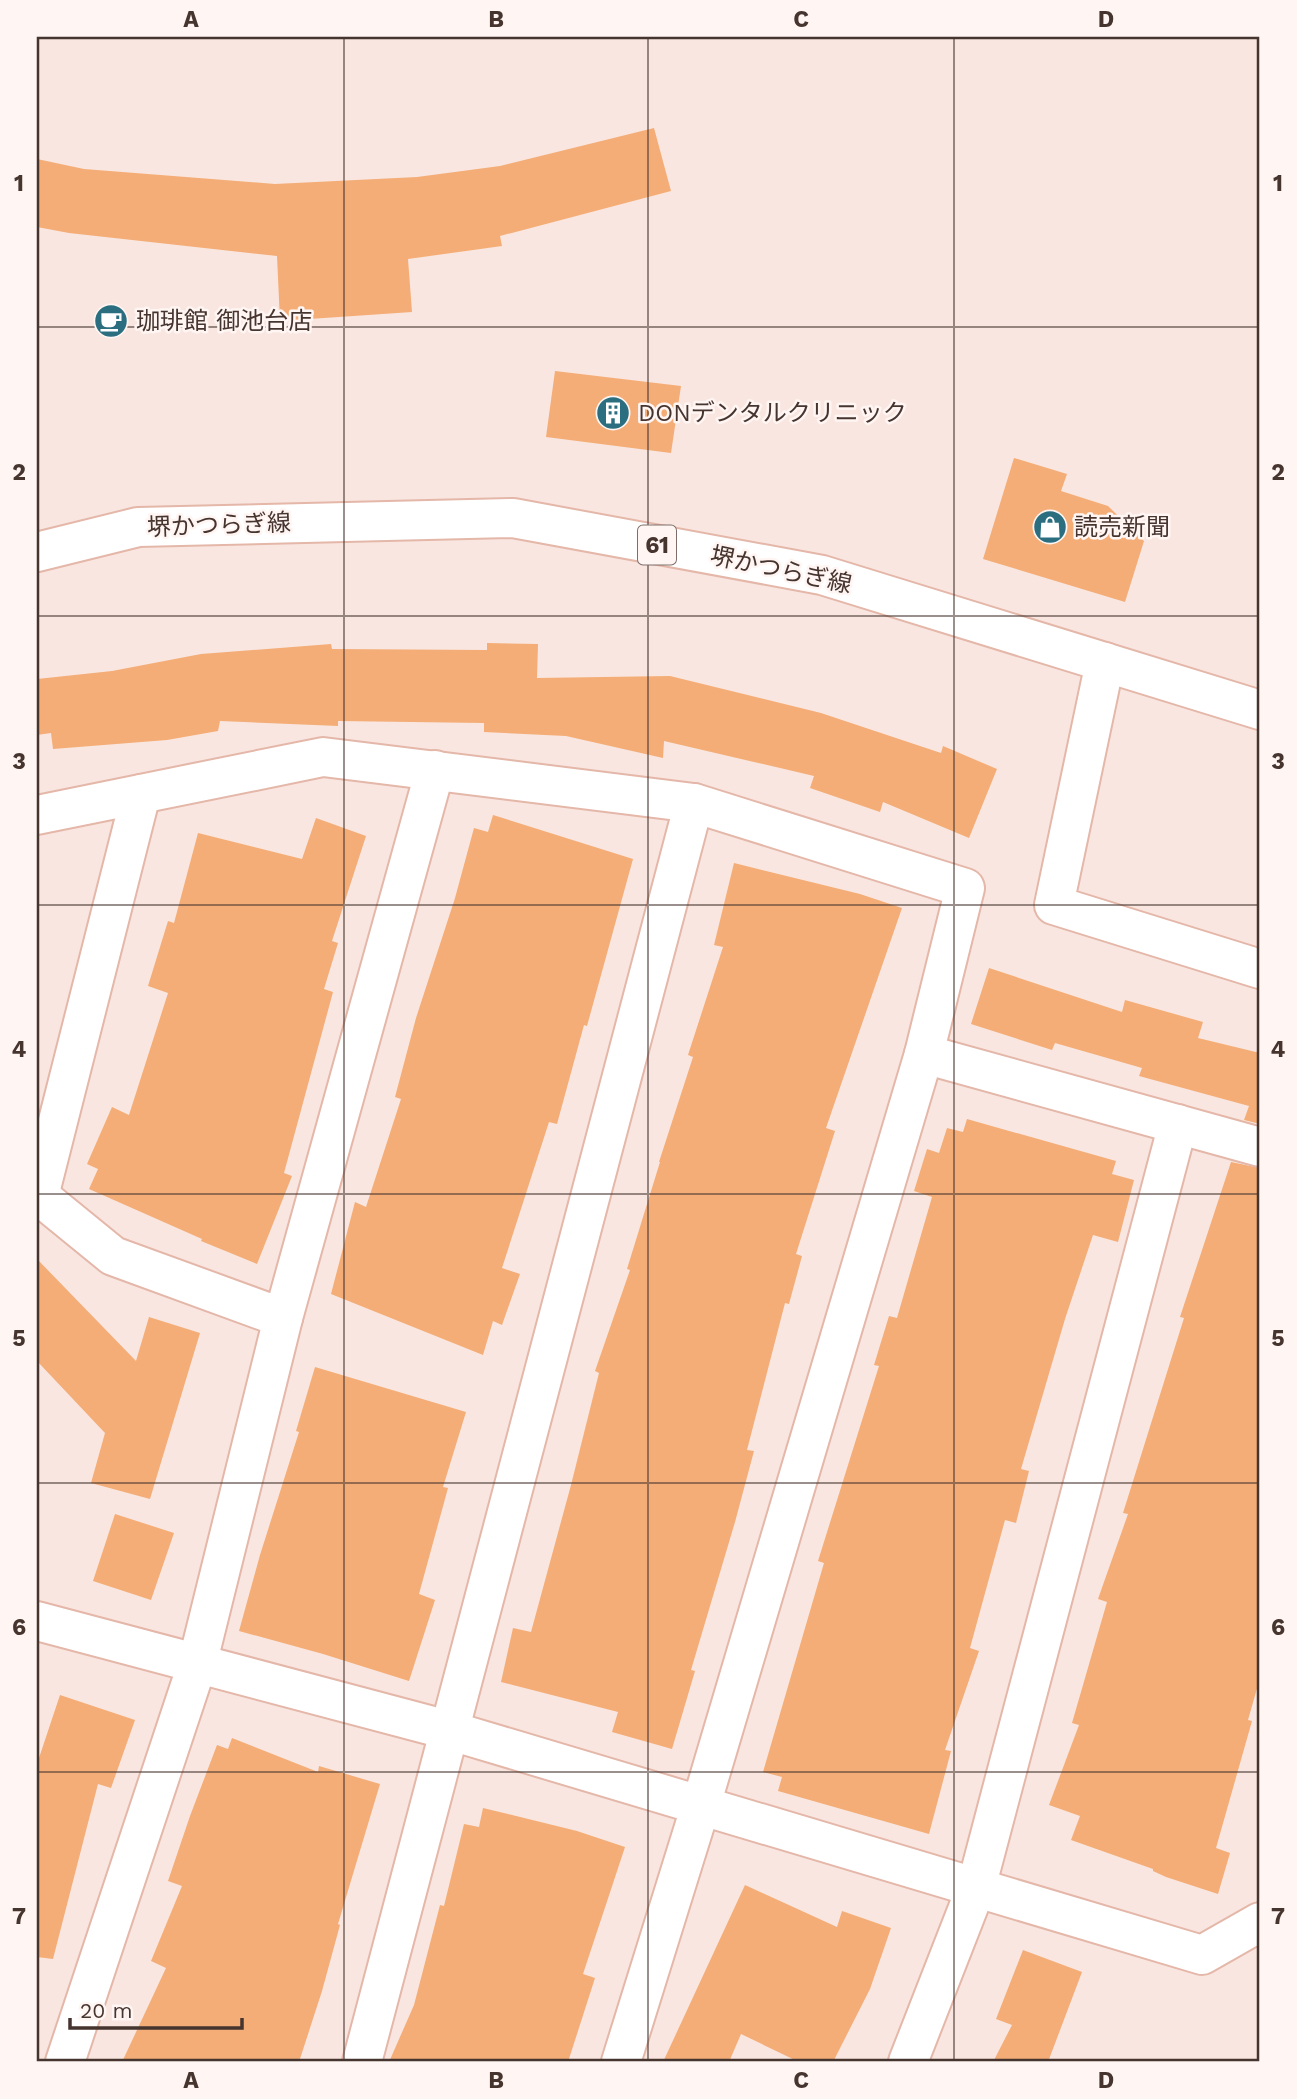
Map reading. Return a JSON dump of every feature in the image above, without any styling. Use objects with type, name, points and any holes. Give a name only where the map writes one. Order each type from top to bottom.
[{"type":"street","name":"堺かつらぎ線","points":[[37,552],[138,527],[513,518],[822,575],[1260,710]]},
{"type":"street","points":[[1105,662],[1054,905],[1260,969]]},
{"type":"street","points":[[37,815],[323,757],[694,803],[965,888],[924,1054],[701,1805],[621,2062]]},
{"type":"street","points":[[65,2062],[197,1665],[283,1318],[435,770]]},
{"type":"street","points":[[141,794],[38,1195],[113,1256],[283,1318]]},
{"type":"street","points":[[362,2062],[694,803]]},
{"type":"street","points":[[924,1054],[1260,1147]]},
{"type":"street","points":[[908,2062],[976,1888],[1178,1124]]},
{"type":"street","points":[[37,1621],[448,1730],[1202,1955],[1260,1923]]},
{"type":"building","points":[[654,128],[671,191],[500,236],[502,246],[408,259],[412,312],[280,321],[277,256],[69,233],[37,227],[37,159],[84,169],[275,184],[417,177],[500,166]]},
{"type":"building","name":"DONデンタルクリニック","points":[[555,371],[681,386],[671,453],[546,437]]},
{"type":"building","points":[[1014,458],[1067,474],[1061,491],[1108,506],[1144,541],[1125,602],[983,559]]},
{"type":"building","points":[[487,643],[538,644],[537,678],[670,676],[821,713],[941,753],[943,746],[997,769],[969,838],[883,802],[880,812],[810,788],[814,776],[664,741],[663,758],[566,736],[484,732],[484,723],[338,721],[338,726],[220,721],[218,731],[167,740],[53,749],[51,733],[37,735],[37,679],[112,671],[201,654],[331,644],[332,649],[487,650]]},
{"type":"building","points":[[493,815],[633,859],[557,1124],[549,1122],[502,1268],[520,1274],[502,1325],[493,1321],[483,1355],[331,1294],[355,1202],[366,1207],[401,1099],[395,1097],[416,1018],[455,898],[474,828],[488,832]]},
{"type":"building","points":[[316,818],[366,836],[332,941],[338,943],[324,989],[333,992],[284,1173],[292,1176],[257,1264],[89,1189],[98,1169],[87,1164],[112,1107],[129,1115],[168,993],[148,986],[168,921],[174,923],[198,833],[302,859]]},
{"type":"building","points":[[734,863],[860,894],[902,908],[826,1128],[835,1131],[796,1254],[802,1256],[789,1304],[785,1303],[747,1450],[754,1451],[691,1670],[695,1671],[672,1749],[612,1732],[618,1712],[501,1682],[513,1628],[531,1632],[599,1373],[595,1371],[630,1270],[627,1269],[693,1057],[688,1055],[723,947],[714,945]]},
{"type":"building","points":[[989,968],[1122,1012],[1125,1000],[1203,1022],[1198,1038],[1260,1053],[1260,1124],[1244,1120],[1249,1106],[1139,1076],[1142,1068],[1055,1043],[1052,1050],[971,1024]]},
{"type":"building","points":[[967,1119],[1116,1161],[1112,1174],[1134,1180],[1118,1242],[1093,1235],[1065,1319],[1021,1469],[1029,1471],[1016,1523],[1005,1520],[970,1648],[979,1651],[945,1750],[951,1751],[929,1834],[778,1791],[782,1777],[763,1772],[824,1563],[818,1561],[879,1366],[874,1365],[889,1316],[897,1318],[932,1197],[914,1191],[927,1149],[939,1153],[947,1128],[963,1132]]},
{"type":"building","points":[[1231,1162],[1260,1168],[1260,1678],[1248,1720],[1252,1721],[1216,1848],[1230,1853],[1218,1894],[1071,1840],[1080,1816],[1049,1805],[1079,1725],[1072,1723],[1107,1602],[1098,1599],[1128,1514],[1123,1513],[1184,1318],[1180,1317]]},
{"type":"building","points":[[37,1259],[136,1361],[149,1317],[200,1333],[150,1499],[91,1483],[105,1433],[37,1361]]},
{"type":"building","points":[[315,1367],[466,1412],[443,1487],[448,1488],[419,1594],[435,1600],[409,1681],[239,1631],[299,1432],[296,1431]]},
{"type":"building","points":[[115,1514],[174,1533],[151,1600],[93,1581]]},
{"type":"building","points":[[60,1695],[135,1720],[111,1788],[98,1784],[53,1959],[37,1957],[37,1764]]},
{"type":"building","points":[[232,1738],[318,1772],[319,1766],[380,1784],[338,1924],[340,1925],[322,1991],[299,2062],[122,2062],[166,1968],[151,1961],[182,1886],[168,1881],[190,1816],[217,1745],[228,1749]]},
{"type":"building","points":[[483,1808],[577,1831],[625,1847],[583,1974],[595,1978],[568,2062],[389,2062],[414,2005],[440,1905],[444,1906],[464,1824],[479,1827]]},
{"type":"building","points":[[745,1885],[837,1927],[842,1911],[891,1928],[870,1989],[833,2062],[799,2062],[741,2034],[729,2062],[663,2062]]},
{"type":"building","points":[[1023,1950],[1082,1972],[1048,2062],[993,2062],[1012,2025],[996,2019]]},
{"type":"place","name":"珈琲館 御池台店","points":[[111,321]]},
{"type":"place","name":"DONデンタルクリニック","points":[[613,413]]},
{"type":"place","name":"読売新聞","points":[[1050,527]]}]
